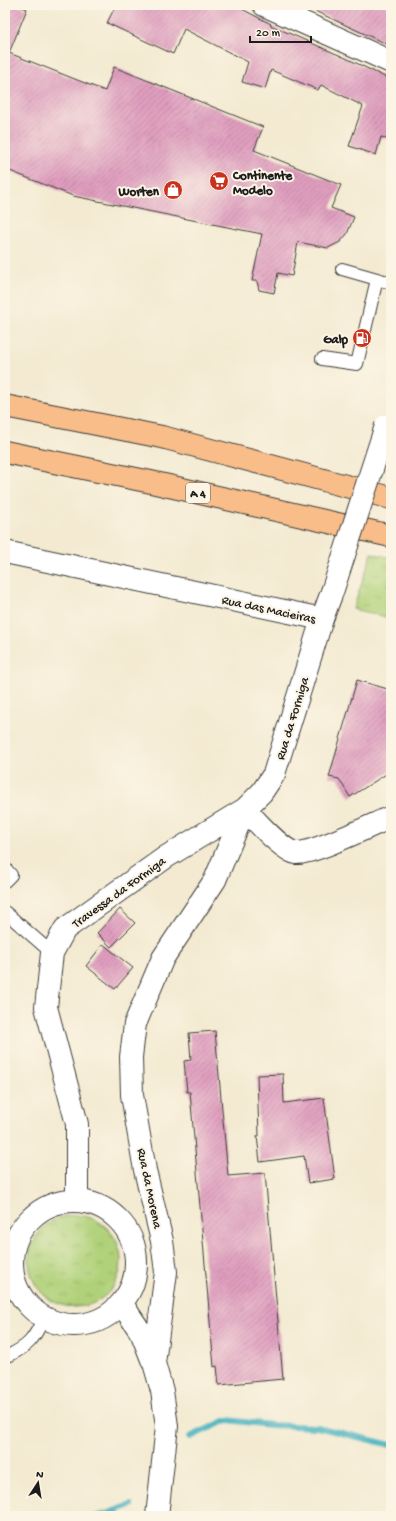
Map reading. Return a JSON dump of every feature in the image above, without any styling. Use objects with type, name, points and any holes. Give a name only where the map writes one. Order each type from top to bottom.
[{"type":"highway","points":[[5,406],[162,437],[391,498]]},
{"type":"highway","name":"A 4","points":[[5,452],[151,482],[391,536]]},
{"type":"street","points":[[264,5],[391,62]]},
{"type":"street","name":"Rua das Macieiras","points":[[5,552],[322,619],[389,420]]},
{"type":"street","name":"Rua da Formiga","points":[[215,880],[245,809],[262,792],[274,774],[322,619]]},
{"type":"street","points":[[245,809],[261,827],[278,842],[295,853],[308,852],[391,817]]},
{"type":"street","name":"Travessa da Formiga","points":[[77,1201],[77,1124],[46,1008],[52,953],[65,929],[166,857],[245,809]]},
{"type":"street","name":"Rua da Morena","points":[[158,1516],[167,1426],[162,1391],[154,1363],[166,1272],[162,1241],[145,1170],[132,1095],[130,1057],[135,1024],[163,958],[215,880]]},
{"type":"street","points":[[77,1201],[96,1205],[114,1215],[127,1230],[135,1248],[137,1268],[132,1287],[122,1304],[106,1317],[86,1324],[64,1324],[44,1318],[28,1305],[17,1287],[8,1266],[14,1246],[23,1227],[38,1213],[56,1204],[77,1201]]},
{"type":"street","points":[[122,1304],[142,1334],[154,1363]]},
{"type":"lane","points":[[342,269],[391,283]]},
{"type":"lane","points":[[322,359],[357,364],[377,279]]},
{"type":"lane","points":[[5,868],[11,875],[5,881]]},
{"type":"lane","points":[[5,912],[52,953]]},
{"type":"lane","points":[[8,1356],[24,1348],[33,1338],[44,1318]]},
{"type":"green space","points":[[372,553],[391,558],[391,618],[353,609]]},
{"type":"green space","points":[[75,1215],[93,1219],[107,1229],[117,1243],[121,1261],[117,1279],[107,1293],[93,1303],[75,1307],[57,1303],[43,1293],[33,1279],[29,1261],[33,1243],[43,1229],[57,1219]]},
{"type":"green space","points":[[114,1510],[124,1516],[88,1516]]},
{"type":"building","points":[[5,5],[17,5],[27,9],[9,53],[105,91],[114,67],[263,127],[254,150],[341,185],[331,208],[354,217],[347,234],[340,242],[328,248],[298,242],[292,276],[278,273],[274,293],[259,290],[257,281],[252,281],[262,234],[73,196],[5,169]]},
{"type":"building","points":[[116,5],[234,5],[271,24],[270,25],[348,59],[391,80],[391,140],[381,137],[376,155],[349,146],[363,106],[321,85],[318,90],[271,70],[265,89],[242,82],[248,62],[184,29],[173,54],[107,23]]},
{"type":"building","points":[[302,5],[391,5],[391,46]]},
{"type":"building","points":[[357,680],[391,690],[391,771],[350,797],[339,779],[329,777]]},
{"type":"building","points":[[120,909],[135,923],[111,947],[97,933]]},
{"type":"building","points":[[103,944],[133,968],[115,989],[86,966]]},
{"type":"building","points":[[215,1031],[228,1176],[265,1173],[283,1379],[219,1385],[217,1366],[214,1367],[190,1092],[187,1092],[184,1061],[191,1060],[189,1033]]},
{"type":"building","points":[[283,1074],[284,1103],[324,1098],[335,1179],[308,1183],[304,1156],[260,1162],[257,1136],[259,1136],[257,1075]]},
{"type":"waterway","points":[[190,1437],[227,1420],[271,1425],[317,1427],[391,1445]]},
{"type":"waterway","points":[[100,1516],[131,1505]]},
{"type":"place","name":"Continente Modelo","points":[[219,181]]},
{"type":"place","name":"Worten","points":[[173,190]]},
{"type":"place","name":"Galp","points":[[362,338]]}]
